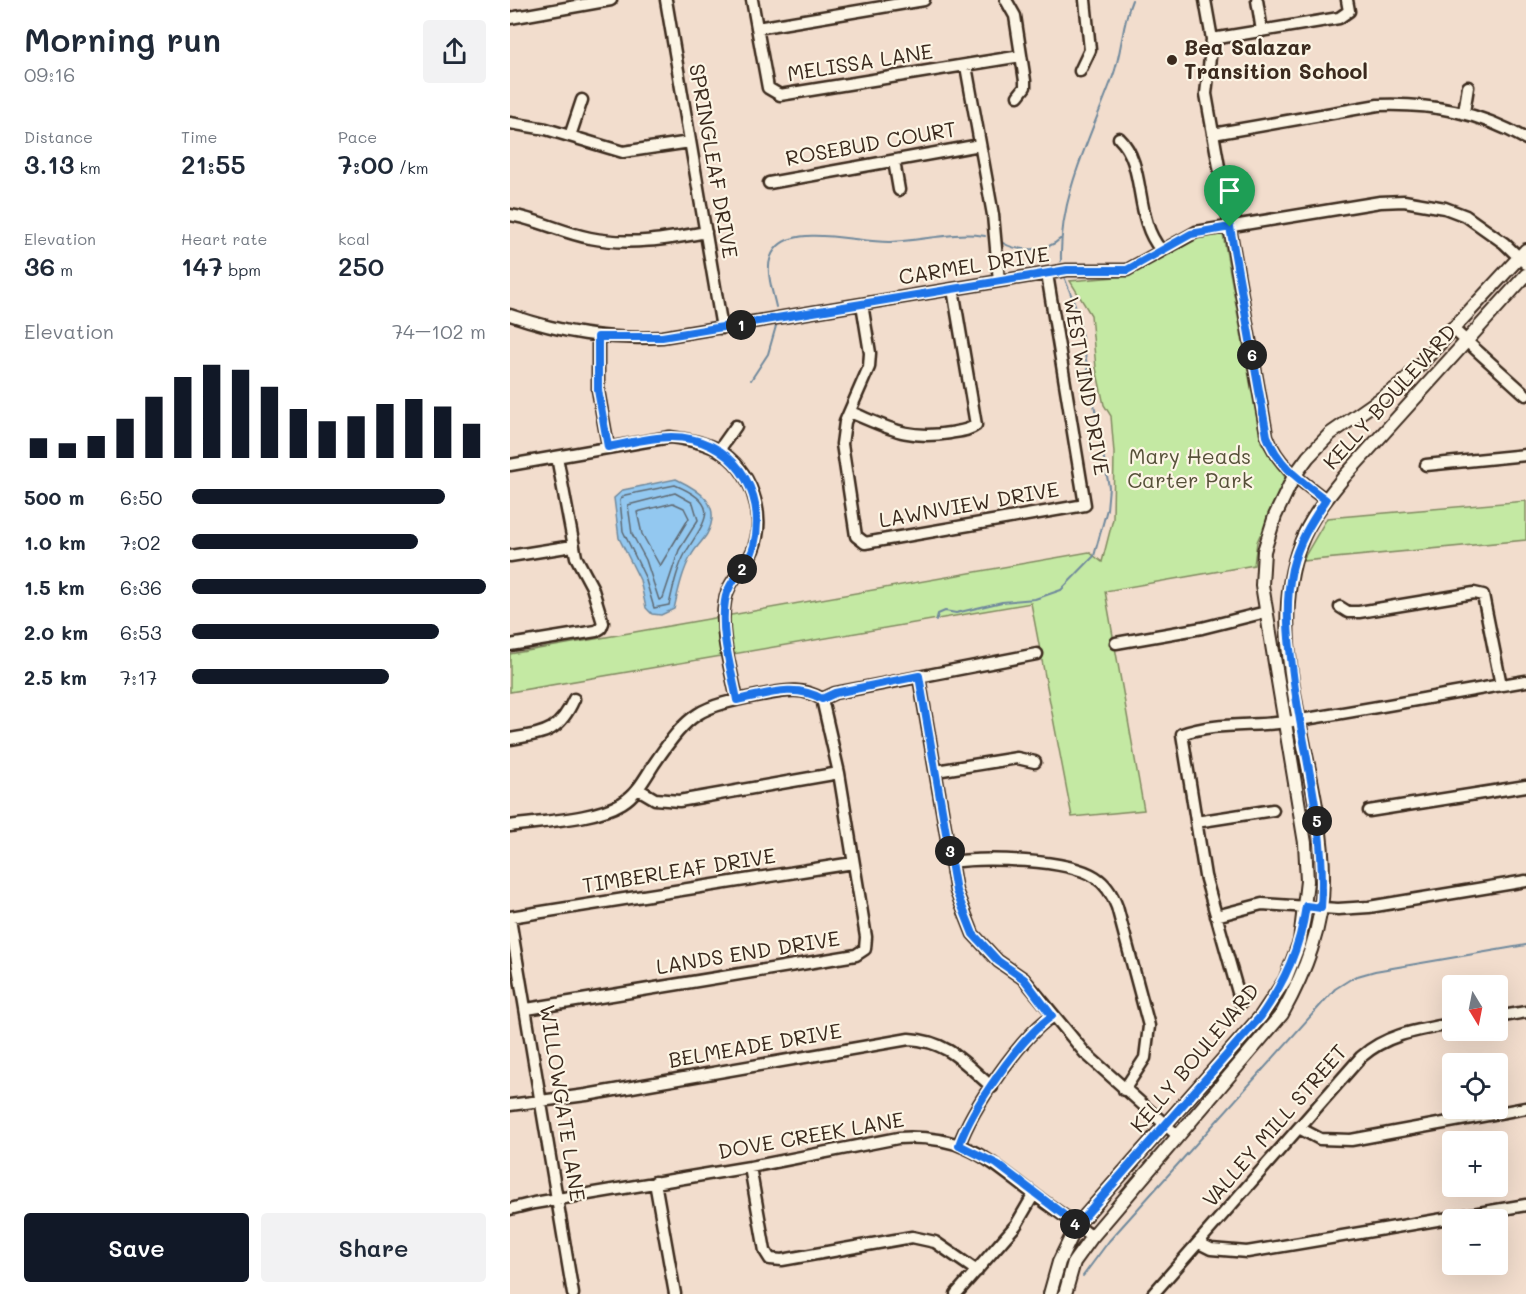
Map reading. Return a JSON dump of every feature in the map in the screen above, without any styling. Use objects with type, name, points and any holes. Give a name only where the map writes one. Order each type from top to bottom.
[{"type":"main road","name":"KELLY BOULEVARD","points":[[1050,1294],[1059,1262],[1077,1225],[1261,1016],[1285,980],[1300,942],[1306,906],[1306,855],[1262,585],[1264,551],[1275,516],[1294,476],[1330,434],[1402,384],[1452,328],[1524,257]]},
{"type":"main road","name":"KELLY BOULEVARD","points":[[1065,1294],[1074,1262],[1092,1237],[1282,1014],[1304,973],[1321,908],[1321,854],[1299,720],[1288,629],[1289,584],[1300,544],[1326,500],[1526,275]]},
{"type":"street","points":[[510,18],[611,0]]},
{"type":"street","name":"SPRINGLEAF DRIVE","points":[[666,0],[722,328]]},
{"type":"street","name":"MELISSA LANE","points":[[752,0],[768,88],[780,95],[1021,56]]},
{"type":"street","points":[[757,28],[882,3],[924,0]]},
{"type":"street","points":[[1006,0],[1015,16],[1025,87],[1018,96]]},
{"type":"street","points":[[1080,71],[1090,50],[1085,0]]},
{"type":"street","points":[[1205,0],[1212,39],[1206,93],[1267,436],[1273,453],[1294,476],[1326,500]]},
{"type":"street","points":[[1257,0],[1262,32]]},
{"type":"street","points":[[1212,39],[1345,16],[1349,11],[1347,0]]},
{"type":"street","points":[[966,66],[993,214],[999,281]]},
{"type":"street","points":[[1464,112],[1468,87]]},
{"type":"street","points":[[570,136],[582,100]]},
{"type":"street","points":[[1213,134],[1378,105],[1438,106],[1464,112],[1508,129],[1526,140]]},
{"type":"street","points":[[510,123],[570,136],[623,152],[690,142]]},
{"type":"street","points":[[1119,138],[1132,154],[1150,238],[1161,250]]},
{"type":"street","name":"ROSEBUD COURT","points":[[769,183],[980,145]]},
{"type":"street","points":[[894,161],[899,190]]},
{"type":"street","name":"CARMEL DRIVE","points":[[512,319],[563,332],[598,337],[662,337],[1067,270],[1127,270],[1197,232],[1380,202],[1404,201],[1444,208],[1466,216],[1524,257]]},
{"type":"street","points":[[510,215],[592,239],[620,242],[661,240],[706,232]]},
{"type":"street","name":"WESTWIND DRIVE","points":[[1047,273],[1084,505]]},
{"type":"street","points":[[862,304],[870,352],[869,368],[850,412],[906,435],[924,437],[969,430],[976,425],[953,289]]},
{"type":"street","points":[[1452,328],[1526,395]]},
{"type":"street","points":[[598,337],[598,390],[608,447]]},
{"type":"street","name":"LAWNVIEW DRIVE","points":[[850,412],[845,422],[842,444],[856,536],[860,541],[887,539],[1084,505]]},
{"type":"street","points":[[719,450],[736,426]]},
{"type":"street","points":[[510,465],[670,437],[685,438],[719,450],[746,476],[758,512],[754,548],[729,585],[724,602],[724,628],[737,700]]},
{"type":"street","points":[[1426,465],[1526,455]]},
{"type":"street","points":[[510,645],[601,628],[600,607],[592,587],[579,566],[573,546],[557,457]]},
{"type":"street","points":[[510,556],[573,546]]},
{"type":"street","points":[[1340,607],[1348,612],[1359,612],[1474,593],[1483,595],[1501,685]]},
{"type":"street","points":[[1116,643],[1202,628],[1266,612]]},
{"type":"street","points":[[510,826],[608,810],[624,802],[638,789],[664,749],[691,717],[705,708],[792,689],[808,691],[822,699],[835,693],[1037,654]]},
{"type":"street","points":[[919,676],[951,862],[960,905],[973,934],[998,961],[1024,979],[1052,1016],[1124,1090],[1178,1136]]},
{"type":"street","points":[[1241,1003],[1205,876],[1182,734],[1194,729],[1299,720],[1526,681]]},
{"type":"street","points":[[510,739],[542,733],[554,728],[566,718],[574,699]]},
{"type":"street","name":"LANDS END DRIVE","points":[[527,1009],[856,955],[865,949],[866,937],[839,773],[822,699]]},
{"type":"street","points":[[936,771],[1017,758],[1035,762]]},
{"type":"street","points":[[638,789],[655,799],[679,801],[839,773]]},
{"type":"street","points":[[1369,811],[1526,786]]},
{"type":"street","points":[[1196,822],[1273,810]]},
{"type":"street","points":[[951,862],[987,858],[1009,859],[1077,870],[1095,877],[1111,893],[1117,907],[1149,1026],[1145,1058],[1124,1090]]},
{"type":"street","name":"TIMBERLEAF DRIVE","points":[[510,918],[853,863]]},
{"type":"street","points":[[1216,916],[1262,904],[1321,908],[1369,907],[1526,881]]},
{"type":"street","name":"WILLOWGATE LANE","points":[[510,918],[559,1198],[573,1294]]},
{"type":"street","points":[[1508,1015],[1526,1012]]},
{"type":"street","points":[[959,1145],[970,1119],[1031,1032],[1052,1016]]},
{"type":"street","name":"VALLEY MILL STREET","points":[[1153,1294],[1370,1048],[1397,1035],[1442,1026]]},
{"type":"street","name":"BELMEADE DRIVE","points":[[510,1105],[542,1102],[909,1039],[929,1040],[943,1045],[992,1087]]},
{"type":"street","points":[[1299,1128],[1320,1139],[1351,1140],[1526,1108]]},
{"type":"street","name":"DOVE CREEK LANE","points":[[510,1209],[559,1198],[750,1167],[898,1138],[940,1139],[989,1159],[1092,1237]]},
{"type":"street","points":[[750,1167],[765,1251],[770,1259],[782,1260],[912,1237],[935,1242],[977,1271]]},
{"type":"street","points":[[656,1182],[675,1294]]},
{"type":"street","points":[[956,1294],[1016,1225],[1034,1194]]},
{"type":"street","points":[[1199,1243],[1211,1249],[1247,1252],[1526,1205]]},
{"type":"green space","name":"Mary Heads Carter Park","points":[[1223,234],[1261,442],[1287,480],[1267,534],[1260,535],[1257,542],[1254,565],[1105,591],[1144,810],[1072,817],[1031,603],[510,692],[510,654],[1089,552],[1102,562],[1113,519],[1114,453],[1111,416],[1104,405],[1096,368],[1091,315],[1070,281],[1127,276],[1200,237]]},
{"type":"green space","points":[[1526,501],[1526,540],[1302,561],[1327,518]]},
{"type":"water","points":[[676,479],[693,488],[706,499],[712,514],[711,523],[707,534],[688,562],[674,609],[661,615],[652,614],[646,608],[640,580],[619,538],[614,498],[623,490]]},
{"type":"waterway","points":[[1061,261],[1065,213],[1071,190],[1116,67],[1132,0]]},
{"type":"waterway","points":[[776,307],[770,284],[770,260],[778,246],[788,240],[831,236],[890,242],[949,235],[985,236]]},
{"type":"waterway","points":[[1003,243],[1016,248],[1032,249],[1048,246],[1060,239]]},
{"type":"waterway","points":[[936,621],[938,614],[945,611],[956,613],[1002,602],[1035,599],[1061,590],[1094,556],[1107,509],[1109,487],[1077,310],[1065,279]]},
{"type":"waterway","points":[[751,380],[768,354],[776,326]]},
{"type":"waterway","points":[[1083,1276],[1109,1241],[1335,989],[1354,977],[1375,971],[1526,945]]},
{"type":"place","name":"Bea Salazar Transition School","points":[[1172,60]]},
{"type":"route","points":[[1230,227],[1267,436],[1273,453],[1285,468],[1326,500],[1309,525],[1300,544],[1289,584],[1287,605],[1291,661],[1299,720],[1321,854],[1323,879],[1321,908],[1306,906],[1300,942],[1285,980],[1261,1016],[1077,1225],[997,1164],[959,1145],[970,1119],[1017,1051],[1039,1024],[1052,1016],[1024,979],[984,948],[973,934],[960,905],[919,676],[835,693],[822,699],[808,691],[792,689],[737,700],[724,628],[724,602],[729,585],[754,548],[758,512],[752,490],[746,476],[719,450],[685,438],[670,437],[608,447],[598,390],[598,337],[662,337],[1067,270],[1111,272],[1127,270],[1191,234],[1230,227]]}]
